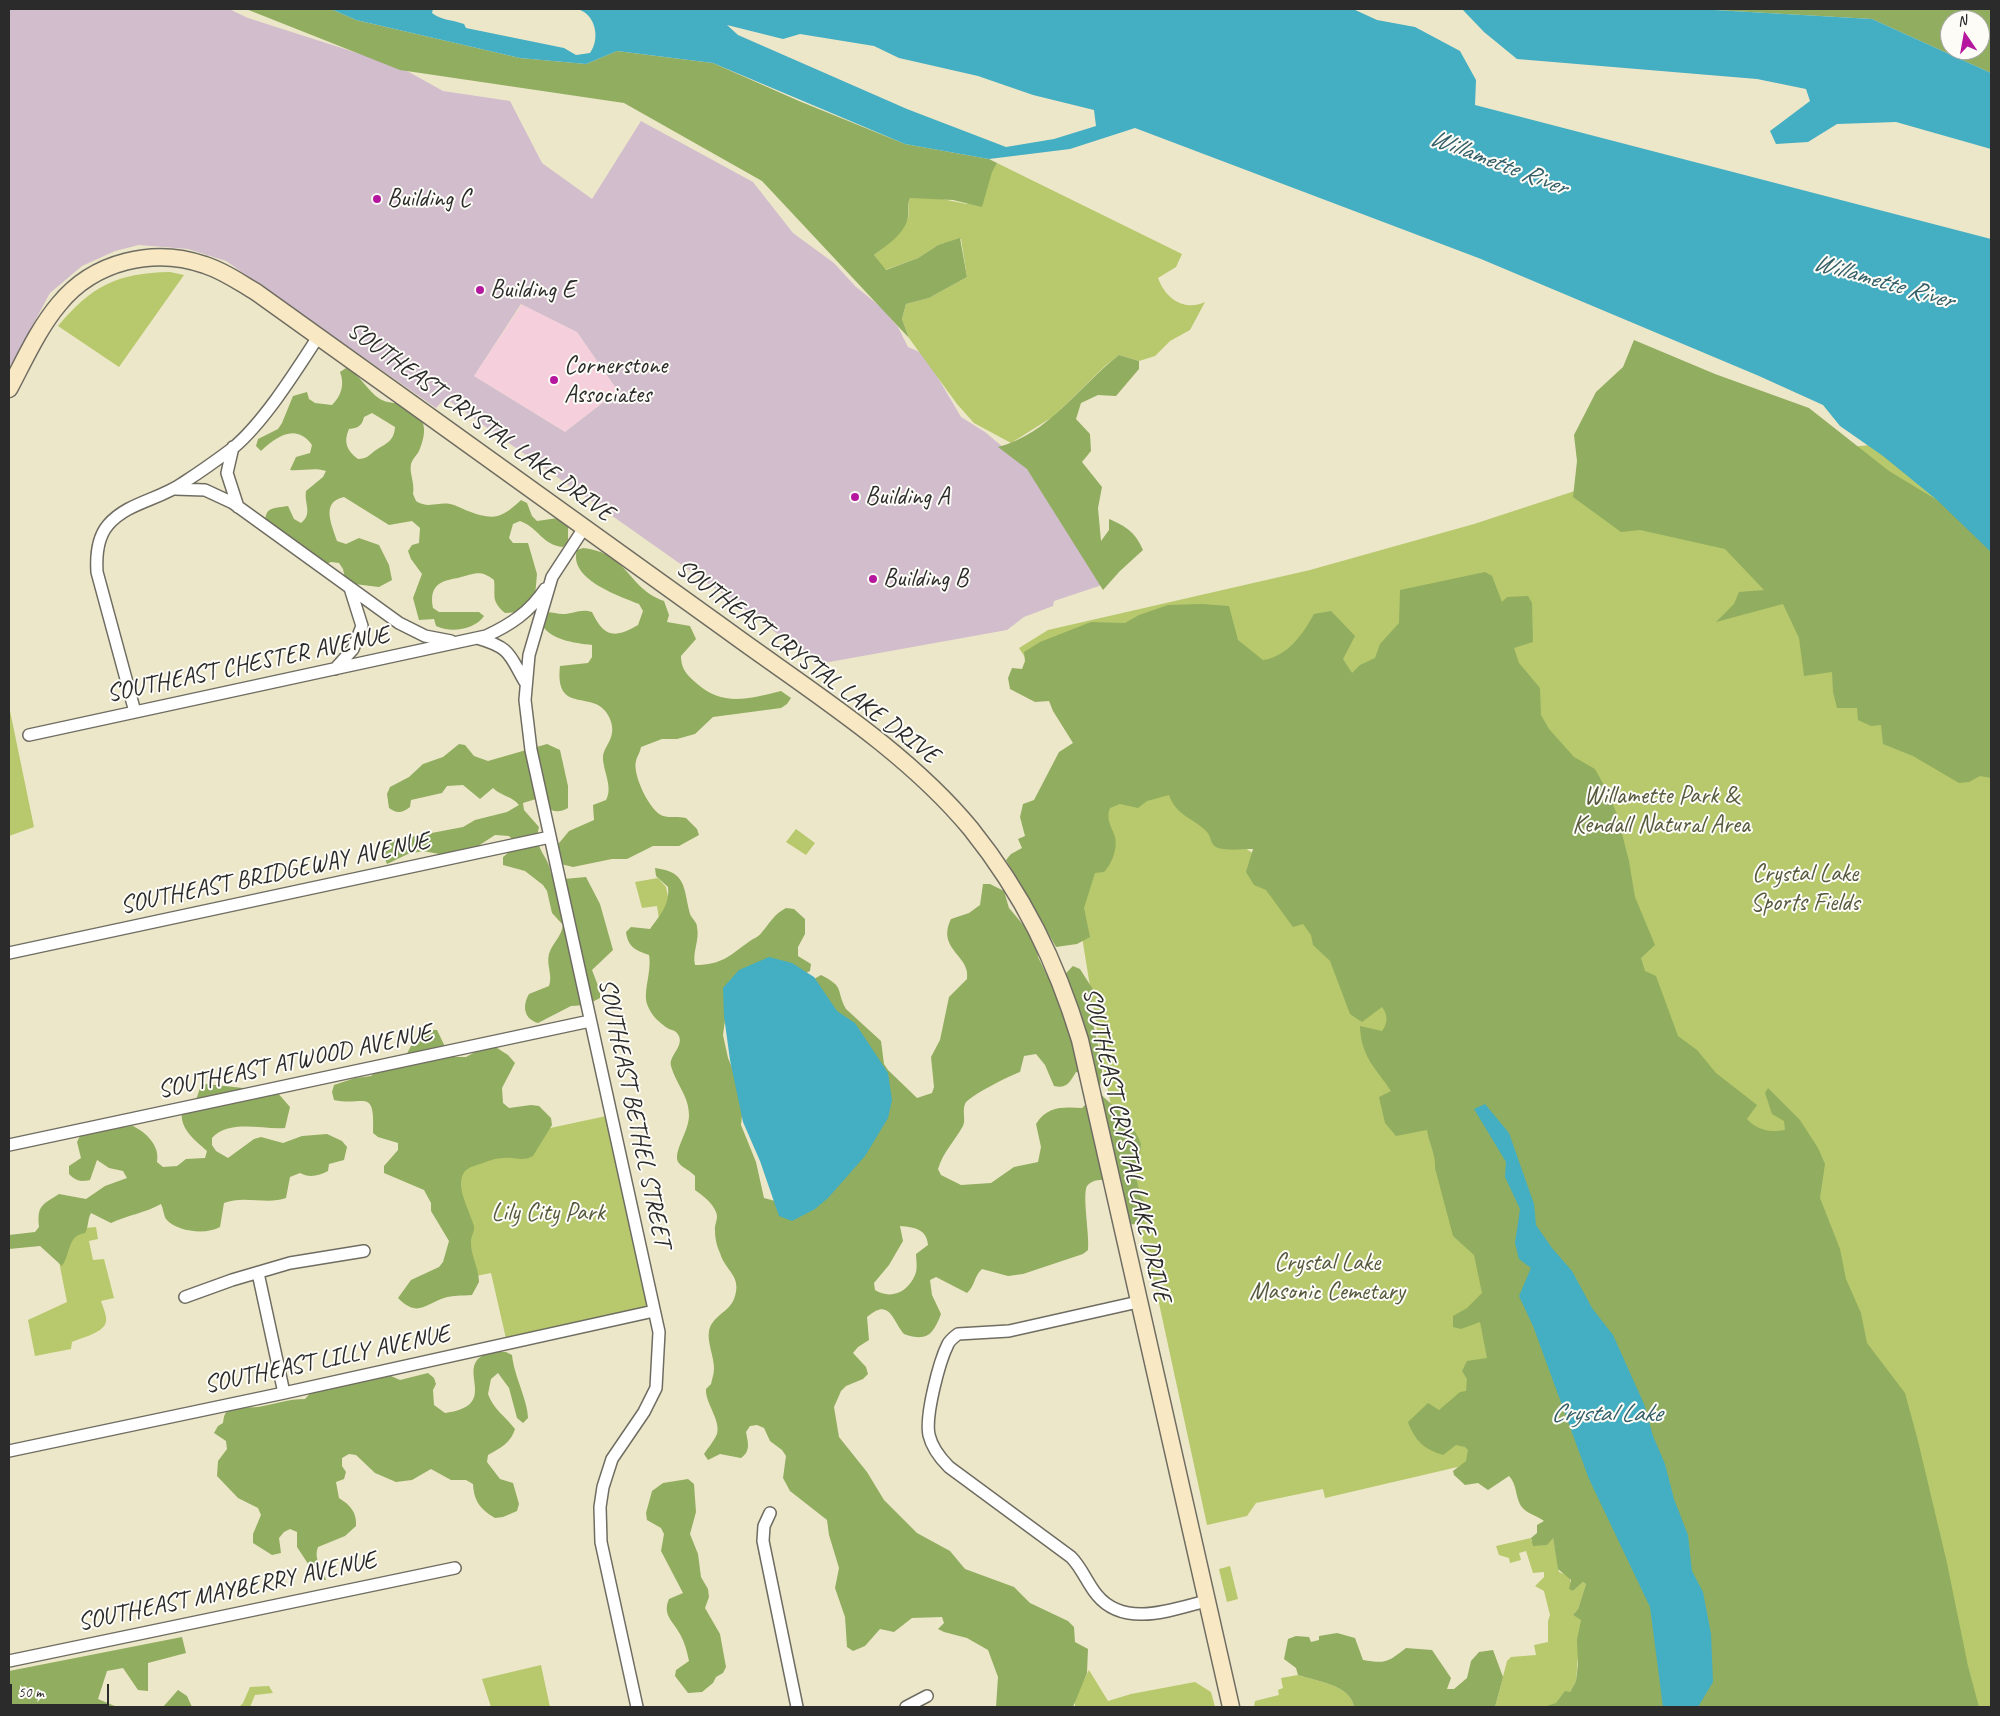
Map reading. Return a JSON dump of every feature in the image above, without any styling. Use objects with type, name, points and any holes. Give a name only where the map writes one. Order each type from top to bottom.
[{"type":"street","name":"SOUTHEAST CRYSTAL LAKE DRIVE","points":[[9,389],[43,326],[59,303],[76,286],[95,273],[139,258],[161,256],[190,260],[227,274],[584,528],[901,759],[935,790],[964,822],[999,867],[1044,943],[1065,990],[1080,1040],[1231,1707]]},
{"type":"street","points":[[135,712],[97,572],[97,552],[107,527],[118,515],[127,509],[174,489],[234,447],[264,414],[318,337]]},
{"type":"street","points":[[234,447],[227,473],[231,490],[239,509]]},
{"type":"street","points":[[174,489],[205,490],[233,503],[398,623],[418,633],[453,641],[477,638],[494,644],[512,656],[525,682]]},
{"type":"street","name":"SOUTHEAST BETHEL STREET","points":[[584,528],[552,577],[537,624],[525,682],[525,709],[531,750],[585,989],[590,1022],[658,1332],[656,1388],[644,1412],[612,1459],[602,1487],[600,1507],[601,1542],[637,1707]]},
{"type":"street","name":"SOUTHEAST CHESTER AVENUE","points":[[30,735],[477,638],[500,630],[524,614],[538,599],[552,577]]},
{"type":"street","points":[[335,669],[353,649],[362,626],[356,601],[349,586]]},
{"type":"street","name":"SOUTHEAST BRIDGEWAY AVENUE","points":[[9,953],[550,837]]},
{"type":"street","name":"SOUTHEAST ATWOOD AVENUE","points":[[9,1145],[590,1022]]},
{"type":"street","points":[[185,1297],[290,1263],[364,1251]]},
{"type":"street","points":[[258,1272],[284,1393]]},
{"type":"street","points":[[1138,1302],[1009,1331],[958,1334],[947,1345],[931,1402],[928,1418],[929,1434],[940,1457],[950,1467],[1071,1557],[1079,1565],[1098,1597],[1110,1607],[1122,1612],[1140,1615],[1206,1602]]},
{"type":"street","name":"SOUTHEAST LILLY AVENUE","points":[[9,1451],[284,1393],[654,1311]]},
{"type":"street","points":[[770,1513],[764,1526],[763,1541],[797,1707]]},
{"type":"street","name":"SOUTHEAST MAYBERRY AVENUE","points":[[9,1661],[455,1568]]},
{"type":"street","points":[[906,1707],[927,1696]]},
{"type":"shaded area","points":[[9,9],[229,9],[248,18],[398,66],[443,91],[510,101],[542,163],[592,199],[641,121],[753,182],[793,233],[834,263],[855,286],[882,308],[898,327],[908,347],[924,354],[961,417],[985,432],[1022,463],[1066,516],[1105,584],[1054,601],[1053,606],[1024,617],[1007,630],[818,664],[740,606],[445,398],[436,408],[226,261],[188,249],[139,245],[115,251],[82,266],[50,293],[9,369]],"holes":[[[521,304],[577,332],[618,391],[565,432],[474,376]]]},
{"type":"shaded area","points":[[522,304],[577,332],[618,391],[565,432],[474,376]]},
{"type":"green space","points":[[246,9],[331,9],[356,20],[520,58],[586,64],[617,51],[713,63],[799,101],[905,144],[989,159],[997,163],[992,172],[982,207],[953,200],[910,198],[908,217],[903,229],[874,255],[886,270],[918,258],[938,245],[960,238],[967,277],[929,298],[906,304],[902,319],[909,338],[762,181],[624,103],[400,70]]},
{"type":"green space","points":[[1697,9],[1991,9],[1991,73],[1962,60],[1990,60],[1990,10],[1940,10],[1940,50],[1872,19]]},
{"type":"green space","points":[[997,163],[1182,254],[1176,267],[1158,278],[1161,285],[1170,297],[1183,304],[1197,305],[1205,302],[1190,330],[1170,341],[1155,356],[1139,361],[1119,355],[1105,366],[1054,416],[1011,443],[974,423],[957,404],[909,338],[902,319],[906,304],[929,298],[967,277],[961,239],[938,245],[918,258],[885,270],[874,255],[884,248],[902,229],[909,216],[910,198],[932,197],[967,204]]},
{"type":"green space","points":[[170,272],[184,275],[119,367],[58,326],[82,301],[106,284],[134,275]]},
{"type":"green space","points":[[1634,340],[1715,374],[1809,408],[1889,471],[1937,500],[1991,512],[1991,778],[1980,776],[1969,782],[1959,783],[1913,756],[1883,744],[1881,725],[1871,726],[1858,720],[1857,708],[1837,708],[1833,692],[1832,672],[1804,676],[1799,638],[1783,604],[1716,622],[1734,604],[1739,592],[1764,590],[1725,549],[1640,530],[1621,532],[1573,497],[1577,461],[1574,435],[1596,392],[1623,367]]},
{"type":"green space","points":[[1119,355],[1139,361],[1139,369],[1116,396],[1098,395],[1081,403],[1076,419],[1090,434],[1091,451],[1082,462],[1102,487],[1098,508],[1101,541],[1109,530],[1109,519],[1130,531],[1143,550],[1103,590],[1027,469],[998,447],[1016,441],[1033,432],[1063,408],[1104,367]]},
{"type":"green space","points":[[346,368],[380,399],[406,406],[418,414],[421,419],[424,437],[411,467],[413,494],[416,501],[425,505],[455,505],[477,514],[491,517],[503,514],[521,500],[527,503],[532,516],[537,521],[558,518],[568,527],[568,542],[563,547],[556,546],[545,540],[532,528],[520,521],[513,524],[509,538],[513,543],[528,543],[537,574],[535,596],[520,612],[505,613],[500,609],[495,601],[494,580],[485,574],[477,573],[441,583],[434,590],[432,601],[433,608],[439,612],[479,612],[484,616],[480,621],[469,627],[455,630],[436,626],[434,619],[419,620],[413,598],[422,574],[411,559],[408,551],[412,545],[419,543],[420,528],[412,521],[389,525],[344,497],[332,504],[330,509],[331,521],[337,541],[346,544],[359,538],[379,545],[389,565],[392,580],[379,587],[346,583],[343,569],[339,563],[331,562],[324,565],[287,541],[273,540],[264,528],[267,513],[269,510],[276,508],[288,506],[294,519],[301,523],[305,520],[307,516],[306,491],[323,477],[326,471],[318,469],[290,470],[296,457],[310,453],[312,445],[306,438],[300,435],[286,434],[273,441],[261,451],[256,446],[258,439],[278,429],[293,396],[307,392],[309,399],[315,403],[332,405],[338,398],[341,390],[340,372]],"holes":[[[372,413],[395,427],[393,436],[389,441],[361,459],[358,459],[351,453],[347,446],[346,438],[349,429],[359,426],[364,417]]]},
{"type":"green space","name":"Willamette Park & Kendall Natural Area","points":[[1870,445],[1991,500],[1991,1707],[1656,1707],[1591,1527],[1553,1394],[1518,1325],[1519,1362],[1468,1372],[1477,1419],[1479,1462],[1325,1498],[1323,1489],[1256,1503],[1247,1516],[1207,1525],[1157,1294],[1121,1155],[1102,1061],[1078,912],[1098,791],[1156,775],[1212,825],[1264,861],[1339,923],[1325,902],[1154,772],[1108,787],[1019,648],[1048,630],[1310,570],[1474,524],[1645,468]],"holes":[[[1427,1072],[1435,1085],[1491,1228],[1456,1151]]]},
{"type":"green space","points":[[583,548],[598,551],[610,557],[642,588],[664,601],[669,615],[667,622],[690,626],[696,639],[681,656],[682,664],[689,676],[705,690],[725,698],[746,698],[781,691],[791,698],[781,708],[713,717],[695,734],[677,739],[662,739],[641,747],[635,767],[639,783],[653,808],[663,816],[686,818],[697,829],[699,835],[679,846],[653,846],[627,859],[612,859],[573,867],[557,863],[555,848],[569,831],[594,820],[593,805],[606,800],[609,790],[603,754],[611,737],[612,726],[604,709],[596,704],[570,697],[563,692],[560,682],[560,666],[588,663],[592,657],[592,645],[563,640],[549,633],[540,622],[542,613],[592,612],[601,627],[610,633],[616,634],[638,625],[643,611],[639,604],[608,591],[587,578],[580,570],[576,560],[577,550]]},
{"type":"green space","points":[[1485,572],[1492,576],[1502,602],[1507,597],[1528,596],[1532,603],[1533,642],[1514,648],[1519,663],[1540,688],[1541,715],[1549,729],[1574,757],[1595,769],[1617,814],[1629,861],[1635,897],[1655,945],[1641,958],[1645,971],[1656,976],[1678,1036],[1697,1050],[1716,1073],[1757,1105],[1747,1119],[1751,1123],[1764,1130],[1785,1130],[1784,1121],[1772,1114],[1765,1093],[1768,1088],[1800,1120],[1818,1148],[1825,1164],[1820,1198],[1840,1249],[1846,1279],[1861,1313],[1867,1343],[1905,1393],[1947,1563],[1968,1666],[1979,1707],[1544,1707],[1556,1703],[1565,1691],[1570,1692],[1576,1681],[1578,1664],[1577,1640],[1581,1620],[1573,1615],[1578,1609],[1586,1584],[1583,1582],[1573,1591],[1569,1589],[1571,1580],[1558,1569],[1553,1538],[1547,1545],[1533,1546],[1531,1538],[1537,1533],[1537,1525],[1544,1521],[1521,1506],[1512,1479],[1509,1476],[1488,1490],[1478,1483],[1465,1485],[1454,1475],[1453,1471],[1466,1461],[1468,1450],[1465,1447],[1456,1445],[1443,1455],[1430,1450],[1417,1439],[1408,1422],[1428,1403],[1439,1410],[1460,1392],[1466,1391],[1467,1379],[1462,1371],[1467,1361],[1487,1358],[1480,1322],[1461,1329],[1453,1327],[1453,1316],[1467,1308],[1482,1293],[1474,1255],[1453,1236],[1427,1130],[1396,1136],[1385,1123],[1379,1097],[1391,1091],[1366,1054],[1360,1026],[1382,1031],[1386,1019],[1384,1010],[1382,1007],[1362,1022],[1350,1014],[1330,961],[1313,945],[1311,935],[1303,924],[1293,927],[1266,890],[1254,885],[1246,872],[1253,849],[1215,847],[1207,832],[1176,808],[1169,795],[1147,801],[1138,808],[1120,804],[1110,808],[1108,818],[1116,844],[1114,855],[1104,872],[1095,873],[1084,908],[1090,937],[1077,944],[1056,947],[1006,860],[1011,854],[1022,848],[1018,839],[1025,836],[1020,817],[1023,804],[1034,800],[1059,752],[1073,743],[1049,701],[1035,702],[1010,689],[1008,678],[1012,668],[1022,669],[1025,661],[1024,652],[1040,642],[1091,622],[1125,623],[1139,615],[1168,605],[1202,604],[1229,606],[1238,640],[1263,660],[1272,658],[1287,649],[1299,637],[1314,614],[1331,611],[1355,636],[1343,659],[1352,673],[1360,665],[1375,658],[1380,644],[1399,623],[1400,590]]},
{"type":"green space","points":[[9,706],[34,827],[9,836]]},
{"type":"green space","points":[[459,744],[465,745],[474,756],[488,761],[547,744],[560,750],[568,786],[568,808],[559,811],[551,810],[536,799],[523,803],[524,810],[539,827],[538,841],[550,867],[551,874],[564,879],[586,877],[600,904],[613,950],[592,970],[600,991],[600,998],[586,1005],[571,1006],[538,1023],[527,1015],[525,1003],[529,994],[549,986],[549,954],[563,925],[552,913],[547,891],[543,885],[525,871],[503,865],[503,857],[514,848],[514,841],[509,836],[495,835],[475,848],[445,855],[423,851],[408,854],[387,864],[381,850],[395,840],[463,827],[475,820],[507,812],[519,805],[493,788],[480,799],[463,785],[447,786],[442,793],[411,800],[410,807],[402,812],[389,808],[387,794],[390,787],[409,777],[423,764],[443,757]]},
{"type":"green space","points":[[796,829],[815,843],[806,855],[786,842]]},
{"type":"green space","points":[[655,868],[673,873],[682,882],[690,914],[697,925],[698,937],[694,955],[695,965],[704,965],[725,959],[759,935],[775,916],[786,908],[794,909],[805,919],[805,934],[798,947],[798,956],[811,964],[810,971],[726,1013],[723,1035],[728,1058],[740,1087],[743,1106],[741,1125],[756,1162],[764,1198],[779,1202],[847,1033],[814,979],[821,975],[837,986],[846,1009],[881,1041],[884,1064],[888,1070],[917,1098],[932,1093],[934,1087],[931,1057],[940,1040],[949,997],[967,979],[967,971],[964,964],[948,938],[951,919],[969,913],[980,905],[983,884],[990,884],[1004,891],[1009,908],[1036,940],[1038,957],[1048,977],[1060,977],[1073,966],[1080,969],[1094,991],[1090,1012],[1101,1056],[1102,1072],[1099,1093],[1126,1117],[1141,1144],[1137,1181],[1140,1196],[1149,1207],[1149,1215],[1145,1221],[1139,1224],[1118,1225],[1112,1220],[1107,1185],[1102,1180],[1094,1181],[1087,1186],[1086,1191],[1088,1250],[1083,1254],[1023,1274],[1008,1276],[982,1269],[967,1293],[936,1277],[930,1280],[932,1295],[941,1314],[932,1332],[924,1337],[904,1334],[890,1313],[881,1309],[875,1311],[867,1317],[869,1340],[858,1347],[853,1353],[866,1367],[868,1374],[863,1379],[846,1386],[841,1391],[834,1407],[839,1437],[867,1472],[884,1500],[917,1533],[950,1551],[965,1569],[1014,1587],[1030,1603],[1068,1621],[1074,1627],[1075,1642],[1088,1649],[1087,1673],[1073,1707],[996,1707],[998,1677],[988,1650],[967,1638],[938,1629],[944,1623],[942,1617],[912,1618],[894,1632],[880,1629],[865,1646],[853,1651],[847,1647],[845,1617],[835,1588],[839,1568],[829,1535],[827,1520],[790,1491],[783,1478],[786,1456],[782,1450],[770,1441],[764,1428],[757,1425],[750,1426],[746,1432],[748,1450],[741,1458],[720,1454],[708,1460],[704,1454],[716,1437],[718,1429],[706,1394],[706,1389],[711,1384],[714,1369],[709,1331],[713,1321],[732,1303],[736,1285],[735,1279],[722,1259],[717,1245],[715,1237],[716,1212],[710,1202],[695,1190],[695,1176],[678,1162],[677,1158],[687,1128],[689,1115],[685,1096],[671,1066],[672,1058],[679,1045],[679,1036],[675,1031],[659,1021],[649,1008],[646,993],[649,955],[630,945],[626,932],[631,927],[650,929],[664,910],[668,887],[656,876]],"holes":[[[1036,1054],[1045,1065],[1054,1086],[1065,1086],[1076,1072],[1083,1073],[1087,1103],[1082,1108],[1056,1109],[1040,1118],[1036,1124],[1041,1147],[1038,1162],[1014,1167],[991,1183],[961,1185],[941,1175],[938,1169],[940,1163],[964,1124],[965,1104],[981,1092],[1020,1072],[1024,1056]],[[900,1226],[915,1228],[922,1232],[928,1245],[916,1254],[916,1273],[908,1286],[898,1293],[881,1293],[875,1290],[874,1283],[889,1265],[903,1241]]]},
{"type":"green space","points":[[658,878],[666,887],[672,916],[659,919],[657,906],[642,908],[635,882]]},
{"type":"green space","points":[[429,1030],[437,1030],[450,1057],[466,1057],[486,1046],[494,1046],[508,1055],[515,1063],[502,1088],[503,1103],[509,1108],[531,1105],[539,1106],[551,1118],[552,1125],[533,1156],[522,1159],[496,1159],[466,1170],[462,1176],[462,1193],[474,1226],[471,1246],[479,1282],[472,1295],[447,1297],[421,1308],[416,1308],[405,1304],[398,1298],[411,1280],[439,1267],[443,1262],[449,1241],[431,1211],[431,1203],[424,1190],[384,1173],[384,1166],[398,1150],[398,1143],[378,1137],[373,1133],[372,1109],[369,1104],[360,1101],[344,1102],[334,1100],[332,1092],[334,1085],[355,1078],[371,1076],[382,1065],[404,1059],[411,1046]]},
{"type":"green space","points":[[206,1084],[243,1088],[256,1094],[276,1091],[290,1107],[285,1128],[237,1127],[219,1132],[212,1138],[212,1145],[216,1151],[228,1158],[254,1139],[261,1137],[283,1143],[302,1136],[327,1134],[342,1141],[347,1147],[344,1160],[329,1164],[328,1171],[321,1174],[310,1176],[300,1173],[290,1177],[286,1198],[271,1201],[239,1200],[224,1203],[220,1227],[207,1231],[192,1231],[177,1227],[166,1219],[161,1204],[111,1223],[91,1213],[85,1233],[72,1241],[62,1266],[40,1246],[9,1249],[9,1235],[35,1232],[39,1227],[39,1214],[42,1206],[59,1194],[86,1199],[105,1186],[127,1178],[123,1171],[109,1168],[97,1160],[90,1180],[76,1180],[69,1174],[69,1166],[81,1158],[77,1142],[80,1136],[116,1127],[133,1126],[148,1136],[154,1145],[157,1162],[163,1167],[177,1166],[186,1159],[205,1158],[207,1151],[185,1128],[182,1110],[195,1103],[200,1088]]},
{"type":"green space","name":"Lily City Park","points":[[611,1115],[654,1311],[507,1343],[491,1273],[466,1278],[438,1152]]},
{"type":"green space","points":[[96,1227],[98,1239],[89,1241],[93,1260],[104,1259],[114,1298],[101,1301],[106,1317],[105,1325],[92,1335],[72,1342],[71,1349],[35,1356],[28,1320],[67,1302],[55,1241],[85,1228]]},
{"type":"green space","points":[[498,1352],[506,1352],[512,1355],[515,1371],[526,1404],[528,1418],[523,1423],[517,1418],[509,1388],[498,1373],[491,1379],[488,1394],[496,1409],[515,1429],[508,1442],[488,1455],[487,1462],[500,1479],[513,1483],[519,1504],[517,1511],[495,1518],[479,1504],[476,1500],[473,1484],[466,1480],[451,1480],[431,1469],[412,1480],[396,1482],[375,1473],[356,1455],[349,1454],[342,1458],[342,1466],[346,1472],[344,1479],[336,1482],[339,1498],[352,1509],[356,1526],[345,1536],[318,1547],[317,1556],[326,1580],[318,1579],[297,1547],[297,1532],[290,1529],[279,1538],[281,1553],[272,1555],[253,1543],[253,1534],[261,1515],[258,1508],[238,1498],[217,1476],[218,1461],[227,1449],[226,1441],[214,1433],[218,1426],[223,1423],[227,1412],[237,1408],[258,1407],[305,1399],[315,1388],[373,1368],[400,1380],[428,1373],[434,1378],[436,1384],[433,1390],[434,1405],[445,1413],[461,1409],[470,1404],[474,1397],[475,1365],[479,1358]]},
{"type":"green space","points":[[688,1479],[694,1484],[696,1512],[690,1534],[698,1554],[701,1577],[708,1589],[709,1597],[705,1608],[720,1634],[726,1667],[723,1673],[716,1677],[713,1683],[702,1692],[688,1693],[675,1676],[676,1670],[689,1661],[685,1644],[669,1618],[667,1609],[669,1599],[683,1593],[661,1551],[664,1534],[661,1528],[647,1520],[646,1513],[652,1491],[663,1483]]},
{"type":"green space","points":[[1531,1538],[1531,1541],[1553,1538],[1559,1572],[1569,1576],[1573,1591],[1583,1582],[1586,1584],[1578,1609],[1573,1615],[1581,1619],[1576,1681],[1570,1692],[1555,1704],[1549,1706],[1542,1708],[1495,1707],[1507,1661],[1511,1657],[1536,1655],[1534,1645],[1548,1642],[1548,1621],[1550,1615],[1544,1591],[1535,1586],[1544,1577],[1544,1572],[1533,1573],[1526,1551],[1519,1553],[1521,1560],[1510,1563],[1509,1558],[1499,1555],[1496,1546]]},
{"type":"green space","points":[[1230,1566],[1238,1599],[1227,1602],[1219,1569]]},
{"type":"green space","points":[[1337,1633],[1355,1638],[1363,1660],[1386,1661],[1406,1648],[1432,1650],[1451,1678],[1447,1689],[1454,1689],[1467,1678],[1471,1661],[1479,1652],[1493,1650],[1503,1677],[1495,1707],[1354,1707],[1347,1694],[1340,1689],[1298,1675],[1296,1668],[1284,1659],[1288,1639],[1296,1636],[1309,1637],[1311,1642],[1319,1640],[1319,1636]]},
{"type":"green space","points":[[182,1637],[186,1653],[148,1663],[148,1691],[138,1690],[123,1668],[107,1671],[98,1699],[117,1707],[9,1707],[9,1671]]},
{"type":"green space","points":[[541,1665],[550,1707],[491,1707],[482,1679]]},
{"type":"green space","points":[[1089,1670],[1108,1701],[1131,1694],[1195,1682],[1211,1692],[1215,1707],[1075,1707],[1075,1697]]},
{"type":"green space","points":[[1298,1675],[1340,1689],[1347,1694],[1354,1707],[1254,1707],[1255,1701],[1279,1695],[1278,1690],[1283,1688],[1281,1678]]},
{"type":"green space","points":[[269,1686],[273,1693],[255,1695],[250,1707],[239,1707],[243,1703],[250,1687]]},
{"type":"green space","points":[[178,1690],[187,1696],[192,1707],[163,1707]]},
{"type":"water","name":"Willamette River","points":[[331,9],[433,9],[432,13],[435,15],[464,24],[466,28],[564,48],[576,55],[590,53],[595,40],[592,21],[583,11],[577,9],[1353,9],[1377,20],[1415,27],[1460,51],[1476,80],[1475,105],[1991,239],[1991,552],[1937,500],[1883,456],[1840,426],[1823,405],[1759,376],[1481,259],[1135,128],[1070,149],[989,159],[905,144],[713,63],[617,51],[586,64],[520,58],[356,20]],"holes":[[[727,25],[783,39],[800,34],[874,46],[899,58],[978,76],[1033,95],[1094,110],[1096,126],[1054,139],[1006,147],[907,109],[738,35]]]},
{"type":"water","points":[[1462,9],[1697,9],[1872,19],[1940,50],[1940,60],[1962,60],[1991,73],[1991,149],[1896,122],[1837,124],[1808,142],[1776,144],[1770,131],[1810,101],[1806,89],[1757,79],[1517,59],[1484,32]]},
{"type":"water","points":[[769,957],[792,963],[814,977],[837,1011],[855,1023],[888,1073],[892,1100],[888,1118],[865,1156],[828,1198],[815,1209],[792,1221],[779,1216],[760,1161],[743,1122],[730,1060],[724,1016],[723,988],[739,970]]},
{"type":"water","name":"Crystal Lake","points":[[1485,1104],[1509,1133],[1534,1204],[1536,1225],[1552,1248],[1572,1271],[1592,1308],[1613,1335],[1644,1404],[1653,1436],[1665,1464],[1674,1499],[1688,1535],[1692,1571],[1703,1592],[1711,1634],[1713,1682],[1698,1707],[1663,1707],[1650,1607],[1589,1479],[1533,1326],[1519,1296],[1531,1268],[1519,1259],[1515,1243],[1520,1209],[1505,1177],[1506,1162],[1474,1109]]},
{"type":"place","name":"Building C","points":[[377,199]]},
{"type":"place","name":"Building E","points":[[480,290]]},
{"type":"place","name":"Cornerstone Associates","points":[[554,380]]},
{"type":"place","name":"Building A","points":[[855,497]]},
{"type":"place","name":"Building B","points":[[873,579]]},
{"type":"park label","name":"Crystal Lake Sports Fields","points":[[1805,888]]},
{"type":"park label","name":"Crystal Lake Masonic Cemetary","points":[[1327,1278]]}]
